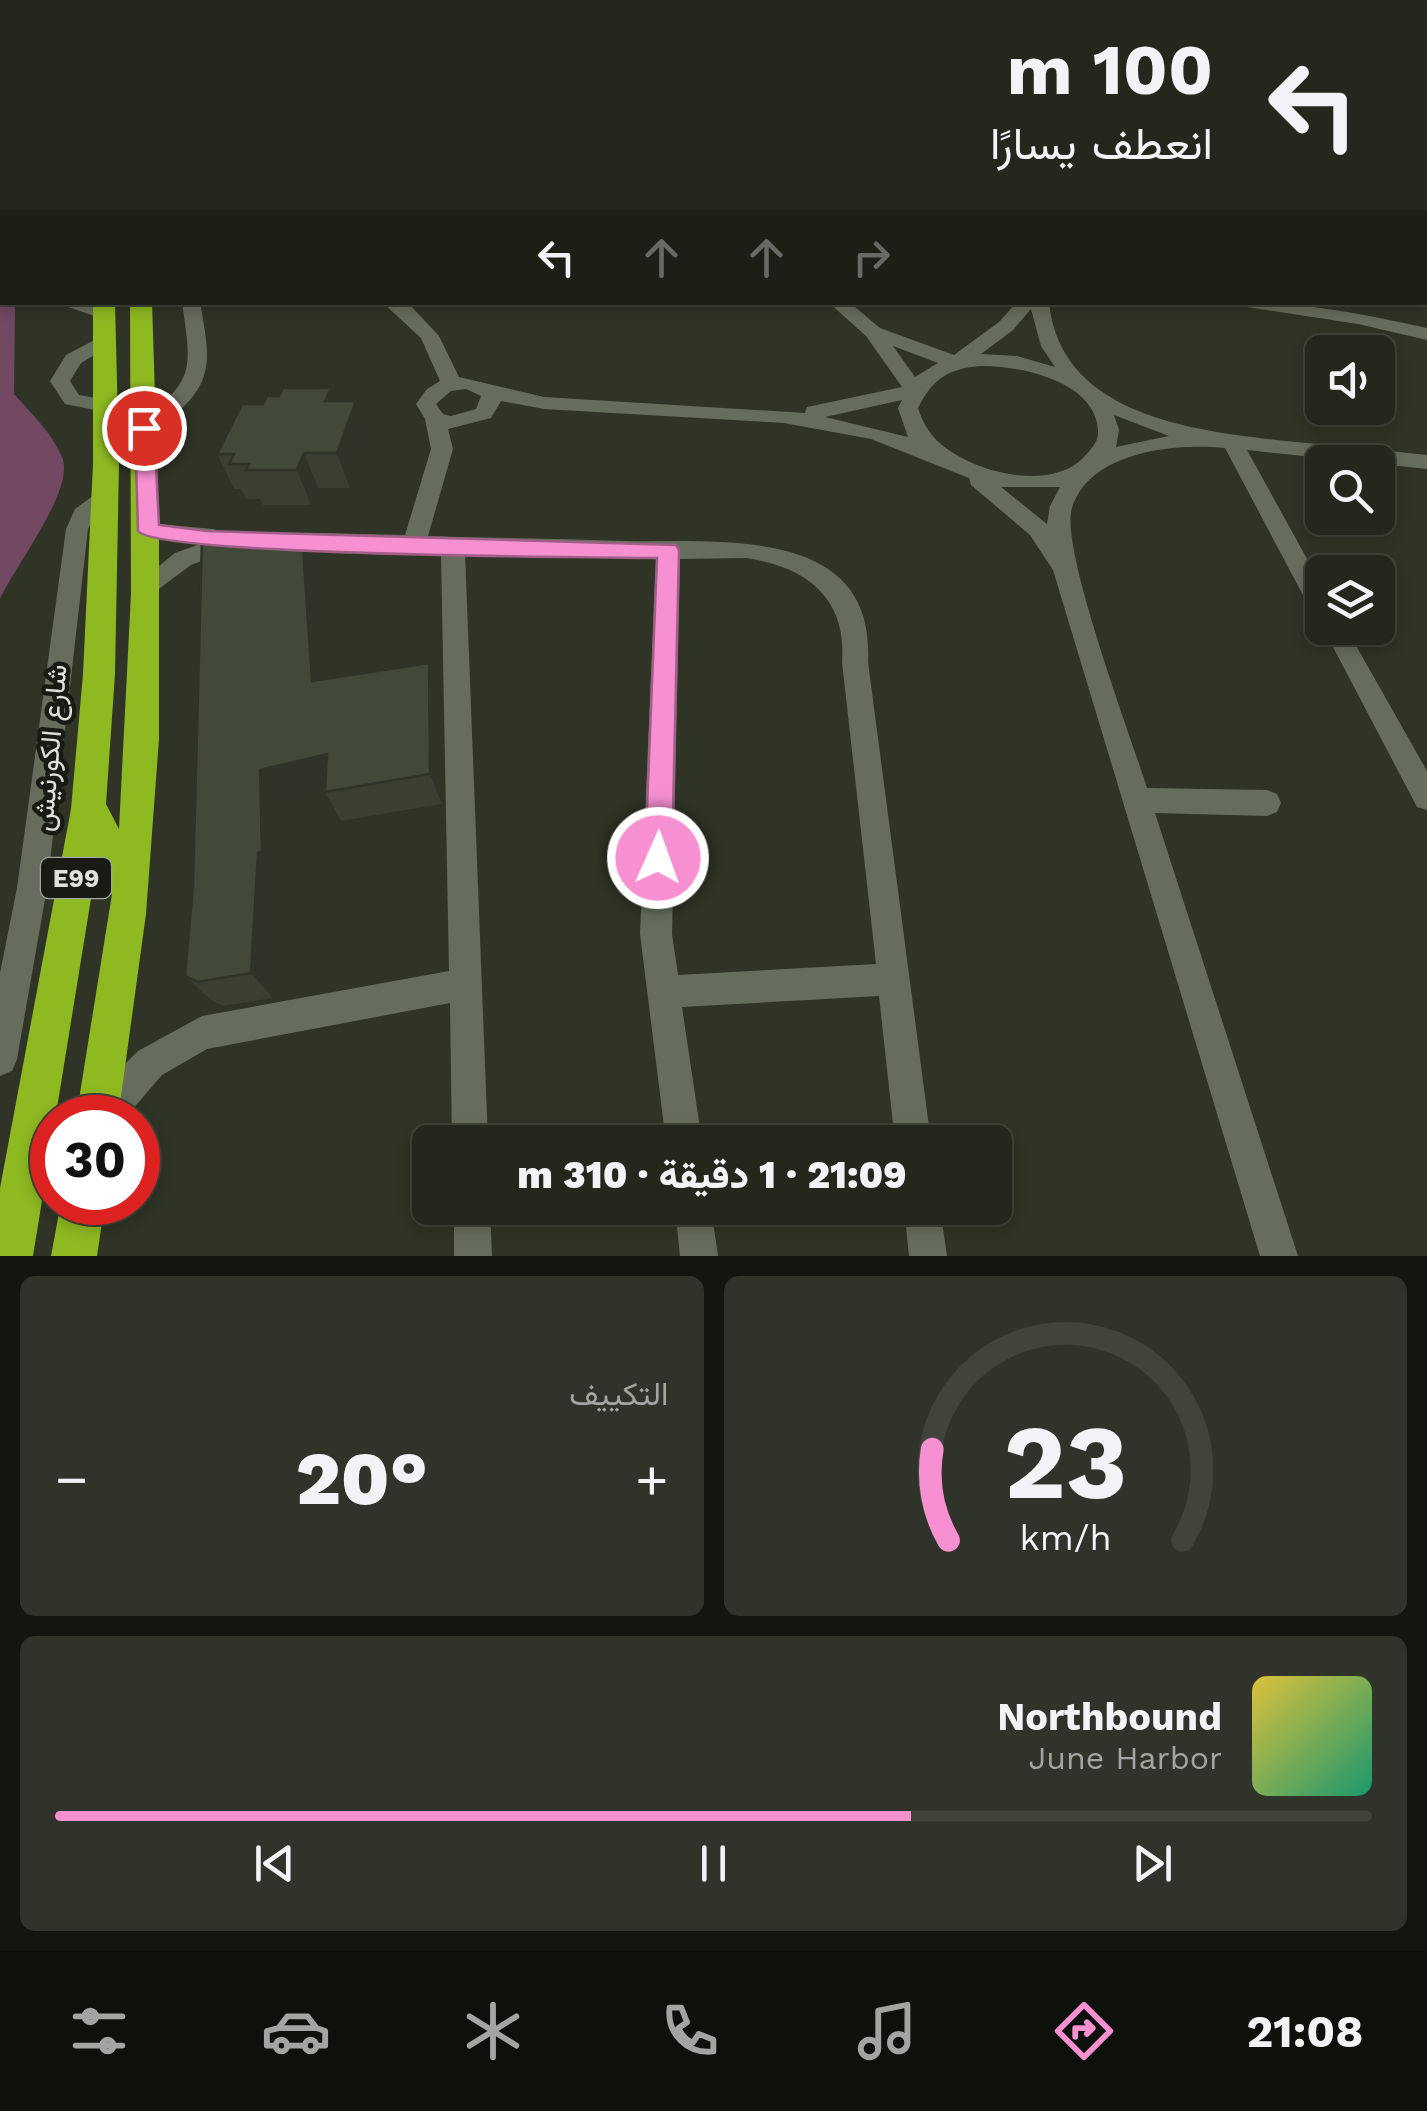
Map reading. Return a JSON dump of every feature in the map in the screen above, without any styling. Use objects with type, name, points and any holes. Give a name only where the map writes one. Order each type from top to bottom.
[{"type":"highway","points":[[125,0],[145,0]]},
{"type":"highway","name":"E99","points":[[103,1095],[131,883],[148,588],[141,305]]},
{"type":"highway","name":"شارع الكورنيش","points":[[10,1256],[88,808],[105,495],[104,308]]},
{"type":"highway","points":[[88,808],[102,826],[105,870],[111,877],[131,883]]},
{"type":"highway","points":[[74,1256],[79,1225]]},
{"type":"street","points":[[144,428],[180,402],[200,371],[191,305]]},
{"type":"street","points":[[395,305],[427,330],[440,349],[451,384]]},
{"type":"street","points":[[841,305],[873,332],[914,390]]},
{"type":"street","points":[[956,362],[1006,326],[1025,305]]},
{"type":"street","points":[[1040,305],[1046,343],[1076,383],[1097,402],[1108,422],[1108,444],[1060,507],[1065,568],[1279,1256]]},
{"type":"street","points":[[1268,305],[1358,318],[1427,334]]},
{"type":"street","points":[[873,332],[956,362]]},
{"type":"street","points":[[104,340],[72,359],[60,381],[72,400],[105,406]]},
{"type":"street","points":[[784,416],[853,407],[914,390],[938,369],[986,358],[1048,369],[1145,421],[1203,439],[1427,462]]},
{"type":"street","points":[[482,408],[470,382],[451,384],[429,398],[428,412],[453,423],[482,408],[544,402],[784,416],[875,433],[938,456],[967,472],[1038,529],[1065,568]]},
{"type":"street","points":[[914,390],[908,405],[910,422],[920,440],[938,456]]},
{"type":"street","points":[[412,546],[442,449],[482,408]]},
{"type":"street","points":[[435,418],[442,449]]},
{"type":"street","points":[[967,472],[1002,481],[1038,483],[1070,476],[1094,462],[1154,445],[1203,439]]},
{"type":"street","points":[[1232,442],[1305,576]]},
{"type":"street","points":[[0,1059],[34,870],[77,529],[82,515],[105,495]]},
{"type":"street","points":[[148,531],[412,546],[722,552],[773,562],[797,574],[832,606],[855,662],[912,1125]]},
{"type":"street","points":[[148,588],[183,559],[245,539]]},
{"type":"street","points":[[453,547],[469,1125]]},
{"type":"street","points":[[668,550],[656,934],[682,1125]]},
{"type":"street","points":[[1343,645],[1427,798]]},
{"type":"street","points":[[1137,800],[1267,803]]},
{"type":"street","points":[[664,992],[892,979]]},
{"type":"street","points":[[119,1095],[150,1063],[202,1033],[465,984]]},
{"type":"street","points":[[472,1225],[473,1256]]},
{"type":"street","points":[[695,1225],[699,1256]]},
{"type":"street","points":[[924,1225],[928,1256]]},
{"type":"shaded area","points":[[0,305],[15,305],[14,394],[53,440],[64,471],[52,508],[0,599]]},
{"type":"building","points":[[283,388],[331,388],[325,401],[356,401],[337,453],[304,453],[297,470],[246,470],[249,464],[229,464],[234,454],[217,454],[242,404],[263,404],[267,396],[279,396]]},
{"type":"building","points":[[217,530],[302,531],[312,681],[429,663],[430,774],[325,792],[327,754],[260,770],[262,852],[258,853],[251,973],[198,982],[185,976],[193,885],[202,538]]},
{"type":"route","points":[[144,428],[148,531],[207,538],[412,546],[668,550],[658,858]]}]
